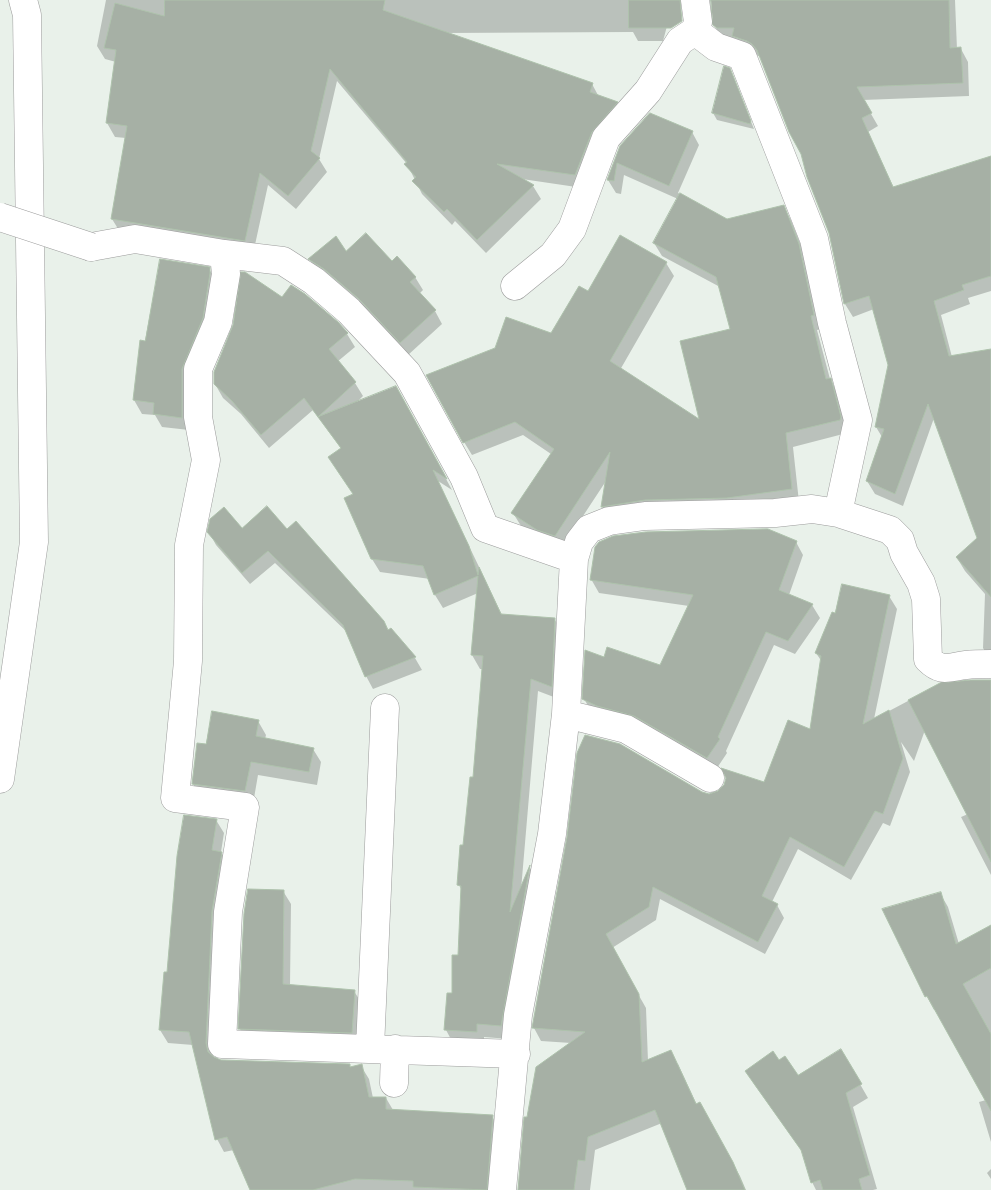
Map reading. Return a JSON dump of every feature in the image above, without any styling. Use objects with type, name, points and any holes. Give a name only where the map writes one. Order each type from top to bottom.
[{"type":"street","points":[[0,779],[34,542],[27,15],[23,0]]},
{"type":"street","points":[[514,286],[553,255],[572,229],[606,138],[648,91],[680,41],[695,31],[698,22],[695,0]]},
{"type":"street","points":[[695,31],[716,47],[742,56],[814,240],[832,323],[858,420],[838,513]]},
{"type":"street","points":[[0,218],[91,248],[135,239],[224,254],[284,261],[342,305],[407,373],[464,477],[485,528],[574,558]]},
{"type":"street","points":[[224,254],[226,274],[218,322],[198,369],[198,417],[206,460],[189,545],[188,661],[175,798],[245,807],[228,912],[222,1044],[516,1054]]},
{"type":"street","points":[[502,1190],[516,1054],[518,1015],[552,834],[566,714],[574,558],[579,542],[589,529],[610,521],[645,516],[775,513],[812,510],[838,513],[890,530],[900,540],[904,553],[921,583],[926,599],[928,659],[935,666],[944,669],[964,665],[991,664]]},
{"type":"street","points":[[385,708],[383,1048],[394,1083]]},
{"type":"street","points":[[566,714],[626,729],[710,778]]},
{"type":"building","points":[[165,0],[385,0],[383,10],[593,83],[590,92],[618,102],[592,132],[575,175],[497,164],[534,185],[477,240],[447,209],[444,212],[412,181],[416,177],[404,164],[407,162],[330,69],[311,151],[320,158],[288,196],[260,173],[245,241],[111,219],[127,126],[106,123],[116,50],[104,48],[115,3],[164,16]]},
{"type":"building","points":[[629,0],[680,0],[682,21],[671,28],[629,28]]},
{"type":"building","points":[[711,0],[949,0],[950,48],[961,47],[963,83],[857,87],[872,113],[862,118],[893,187],[991,156],[991,276],[962,285],[964,290],[934,301],[949,356],[991,349],[991,597],[956,557],[977,538],[928,404],[895,494],[866,481],[884,429],[875,427],[888,365],[869,296],[844,304],[829,233],[807,177],[801,154],[789,132],[757,50],[747,41],[732,36],[734,28],[717,28],[713,25]]},
{"type":"building","points":[[724,66],[730,68],[751,121],[750,124],[712,113]]},
{"type":"building","points":[[650,113],[693,131],[669,186],[617,163],[614,181],[607,180],[620,146]]},
{"type":"building","points":[[680,193],[727,219],[784,205],[799,244],[814,315],[811,316],[826,379],[831,378],[841,417],[840,420],[786,433],[792,489],[727,498],[645,500],[601,507],[610,452],[555,536],[537,530],[511,513],[554,449],[515,422],[463,443],[426,375],[495,348],[506,317],[551,333],[579,286],[588,291],[620,235],[667,262],[610,361],[699,419],[680,341],[730,329],[716,277],[653,243]]},
{"type":"building","points":[[366,233],[392,261],[397,256],[416,277],[410,282],[436,310],[400,343],[359,299],[324,269],[308,259],[336,236],[346,251]]},
{"type":"building","points":[[160,259],[210,267],[203,318],[182,369],[182,418],[153,414],[154,403],[133,400],[140,340],[145,341]]},
{"type":"building","points":[[241,272],[245,272],[282,297],[291,285],[305,294],[338,322],[348,333],[329,349],[356,382],[318,417],[304,398],[261,435],[232,401],[214,384],[214,372],[233,325]]},
{"type":"building","points":[[396,386],[447,479],[433,470],[469,546],[478,575],[479,567],[501,614],[555,618],[552,687],[531,679],[510,912],[530,865],[501,1026],[477,1024],[477,1032],[444,1030],[447,993],[452,993],[452,955],[458,955],[461,886],[457,885],[460,845],[463,845],[470,777],[473,777],[483,656],[471,655],[478,576],[434,595],[423,566],[371,559],[344,498],[353,494],[328,457],[341,448],[318,417]]},
{"type":"building","points":[[267,506],[287,529],[296,521],[384,621],[388,630],[391,628],[416,657],[365,677],[343,625],[268,551],[242,573],[207,532],[210,519],[224,507],[242,528]]},
{"type":"building","points":[[768,529],[797,541],[779,590],[813,604],[788,641],[766,632],[718,737],[720,739],[707,758],[634,716],[597,706],[582,699],[585,650],[604,657],[607,647],[660,665],[693,595],[590,580],[595,547],[599,542],[613,536],[646,532]]},
{"type":"building","points":[[842,584],[890,595],[863,724],[889,710],[903,758],[883,814],[875,811],[844,867],[790,837],[762,896],[778,904],[758,942],[653,887],[649,907],[606,934],[639,994],[642,1062],[671,1050],[696,1104],[700,1102],[733,1162],[745,1190],[687,1190],[655,1110],[588,1137],[585,1161],[578,1160],[574,1190],[518,1190],[524,1117],[527,1117],[536,1067],[585,1032],[532,1028],[567,837],[577,753],[585,735],[620,744],[702,792],[709,794],[718,791],[724,785],[726,778],[721,768],[764,782],[788,720],[810,729],[821,656],[815,653],[832,612],[835,613]]},
{"type":"building","points":[[991,680],[991,862],[908,700],[940,683]]},
{"type":"building","points":[[212,711],[259,720],[256,736],[314,748],[309,772],[251,762],[245,791],[192,784],[197,743],[206,744]]},
{"type":"building","points":[[184,815],[217,819],[212,850],[222,852],[212,911],[206,1043],[208,1052],[221,1060],[350,1064],[350,1067],[362,1064],[369,1097],[386,1097],[386,1109],[493,1115],[487,1190],[413,1187],[413,1181],[355,1179],[313,1190],[250,1190],[227,1137],[215,1140],[189,1032],[159,1030],[164,972],[167,972],[177,856]]},
{"type":"building","points":[[248,889],[284,890],[283,984],[355,990],[352,1033],[238,1029],[244,914]]},
{"type":"building","points":[[941,892],[956,944],[991,925],[991,968],[963,984],[991,1034],[991,1111],[927,996],[925,997],[882,909]]},
{"type":"building","points":[[841,1049],[862,1084],[846,1093],[870,1175],[859,1179],[862,1190],[823,1190],[820,1180],[811,1183],[801,1150],[745,1071],[773,1051],[779,1060],[785,1056],[798,1075]]}]
